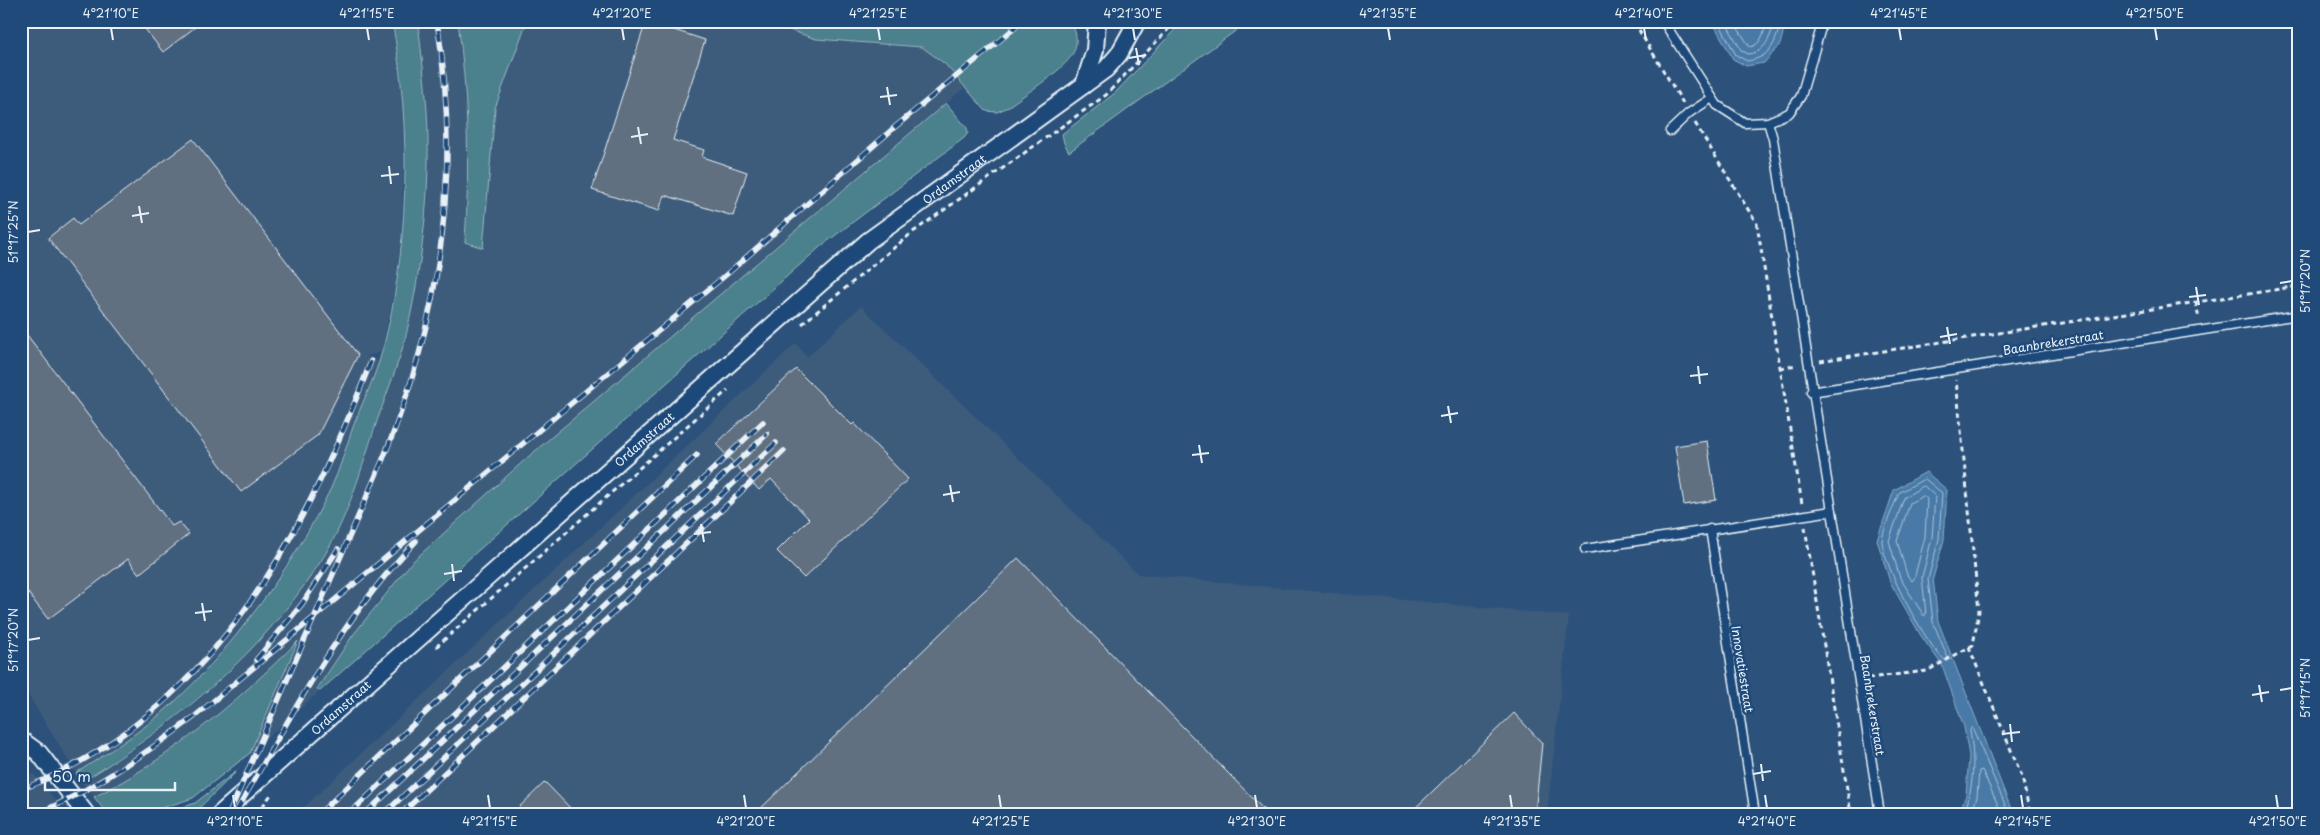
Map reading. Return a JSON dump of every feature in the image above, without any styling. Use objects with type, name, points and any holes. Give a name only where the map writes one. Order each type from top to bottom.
[{"type":"street","points":[[1084,85],[1095,50],[1097,21]]},
{"type":"street","name":"Ordamstraat","points":[[220,814],[868,241],[1106,69],[1119,54],[1137,21]]},
{"type":"street","points":[[21,740],[38,753],[86,814]]},
{"type":"lane","points":[[1666,21],[1667,27],[1717,105],[1746,123],[1768,122],[1789,113],[1801,96],[1823,21]]},
{"type":"lane","points":[[1670,131],[1689,113],[1712,98]]},
{"type":"lane","name":"Baanbrekerstraat","points":[[1768,122],[1773,139],[1811,392],[1832,511],[1857,679],[1880,814]]},
{"type":"lane","name":"Baanbrekerstraat","points":[[1811,392],[2299,315]]},
{"type":"lane","points":[[1585,549],[1832,511]]},
{"type":"lane","name":"Innovatiestraat","points":[[1710,529],[1755,814]]},
{"type":"path","points":[[801,325],[913,232],[1106,95],[1176,21]]},
{"type":"path","points":[[1637,21],[1640,32],[1757,224],[1851,814]]},
{"type":"path","points":[[1780,368],[2299,286]]},
{"type":"path","points":[[2196,302],[2201,330]]},
{"type":"path","points":[[1857,679],[1927,671],[1973,645],[1979,611],[1956,369]]},
{"type":"path","points":[[432,652],[729,389]]},
{"type":"path","points":[[1969,647],[2022,777],[2030,814]]},
{"type":"path","points":[[257,814],[276,789]]},
{"type":"shaded area","points":[[21,21],[392,21],[405,106],[402,223],[396,284],[381,352],[367,356],[379,362],[332,487],[306,536],[247,621],[208,666],[172,704],[136,734],[76,773],[21,683]]},
{"type":"shaded area","points":[[418,21],[763,21],[816,39],[922,47],[945,64],[1029,33],[528,457],[411,563],[380,599],[317,689],[320,691],[250,753],[297,642],[248,691],[175,748],[122,783],[94,797],[82,782],[137,748],[200,699],[278,621],[320,563],[351,502],[374,428],[427,194],[428,141]]},
{"type":"shaded area","points":[[861,306],[1138,574],[1569,616],[1547,814],[297,814],[796,343],[807,357]]},
{"type":"shaded area","points":[[34,774],[64,811],[58,814],[21,814],[21,779]]},
{"type":"green space","points":[[392,21],[418,21],[428,126],[427,189],[423,237],[412,308],[404,344],[344,517],[319,564],[295,598],[242,659],[182,712],[150,737],[82,782],[76,773],[160,715],[217,658],[281,575],[300,546],[334,481],[379,362],[397,280],[405,192],[405,148],[403,104]]},
{"type":"green space","points":[[458,21],[527,21],[495,108],[483,248],[465,242],[467,132],[464,76]]},
{"type":"green space","points":[[763,21],[1071,21],[1076,41],[1072,55],[1056,72],[1008,107],[997,112],[986,111],[945,64],[922,47],[816,39]]},
{"type":"green space","points":[[1183,21],[1249,21],[1069,152],[1062,134],[1115,93]]},
{"type":"green space","points":[[946,103],[967,128],[968,133],[964,138],[820,247],[320,691],[317,689],[353,635],[411,563],[528,457]]},
{"type":"green space","points":[[298,641],[250,753],[193,798],[143,814],[107,814],[94,797],[150,765],[176,747],[227,707]]},
{"type":"green space","points":[[238,770],[193,814],[162,814],[195,803]]},
{"type":"water","points":[[1712,21],[1786,21],[1780,45],[1764,63],[1746,66],[1733,59]]},
{"type":"water","points":[[1926,472],[1947,490],[1944,540],[1933,578],[1938,621],[2013,814],[1959,814],[1966,795],[1969,756],[1964,727],[1942,665],[1921,636],[1890,582],[1877,540],[1894,490]]},
{"type":"building","points":[[139,21],[203,21],[163,52]]},
{"type":"building","points":[[646,21],[705,40],[673,140],[704,150],[702,157],[747,172],[733,216],[664,195],[659,211],[592,190]]},
{"type":"building","points":[[193,139],[358,355],[318,435],[241,492],[48,238],[73,218],[79,225]]},
{"type":"building","points":[[21,327],[172,526],[179,522],[189,534],[139,574],[128,559],[48,619],[21,584]]},
{"type":"building","points":[[796,369],[852,425],[854,423],[908,479],[804,578],[777,551],[809,519],[771,479],[759,490],[716,444]]},
{"type":"building","points":[[1707,441],[1716,500],[1684,505],[1675,446]]},
{"type":"building","points":[[1018,558],[1268,814],[755,814]]},
{"type":"building","points":[[1514,713],[1542,743],[1535,814],[1409,814]]},
{"type":"building","points":[[545,782],[576,814],[512,814]]},
{"type":"railway","points":[[229,814],[383,459],[403,406],[419,353],[432,298],[441,244],[446,189],[447,133],[444,77],[437,21]]},
{"type":"railway","points":[[37,814],[99,782],[156,745],[194,717],[727,274],[895,127],[1023,21]]},
{"type":"railway","points":[[30,786],[94,753],[151,712],[200,664],[244,611],[282,552],[315,490],[345,426],[371,361]]},
{"type":"railway","points":[[349,814],[763,422]]},
{"type":"railway","points":[[365,814],[767,434]]},
{"type":"railway","points":[[384,814],[776,443]]},
{"type":"railway","points":[[401,814],[784,451]]},
{"type":"railway","points":[[319,814],[697,455]]},
{"type":"railway","points":[[236,812],[297,706],[340,637],[363,603],[416,541]]},
{"type":"railway","points":[[256,660],[302,604],[338,549]]}]
